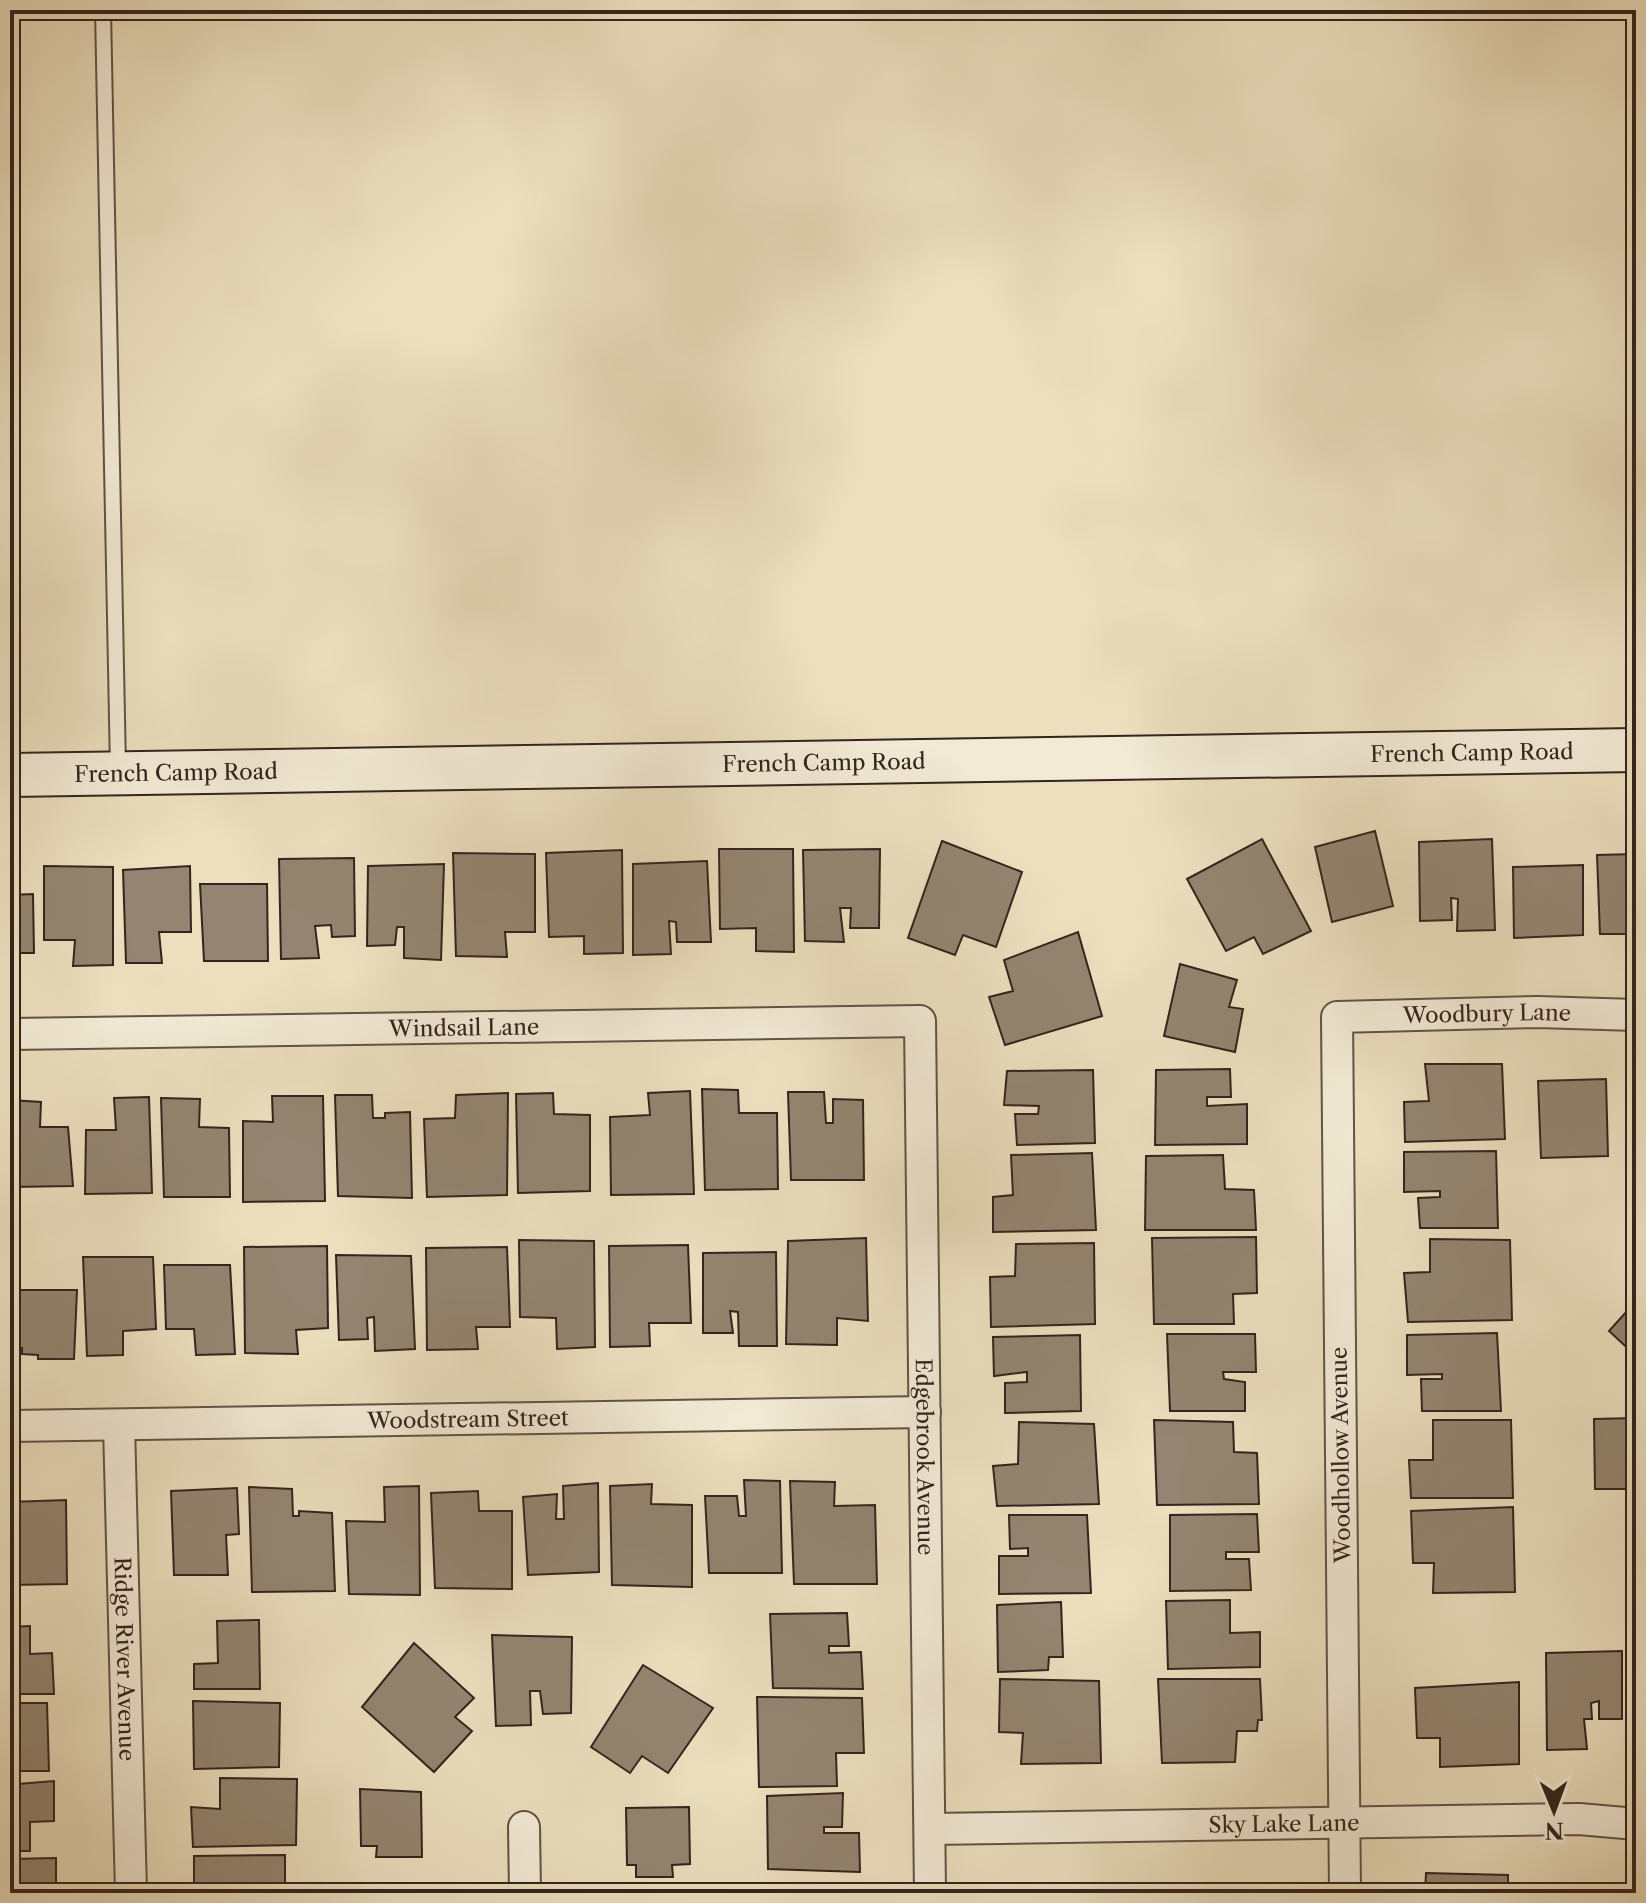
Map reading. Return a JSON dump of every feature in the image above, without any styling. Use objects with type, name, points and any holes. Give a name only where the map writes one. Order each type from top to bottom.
[{"type":"street","name":"French Camp Road","points":[[10,775],[1636,750]]},
{"type":"street","name":"Woodbury Lane","points":[[1337,1017],[1538,1012],[1636,1015]]},
{"type":"street","name":"Woodhollow Avenue","points":[[1337,1017],[1345,1893]]},
{"type":"street","name":"Windsail Lane","points":[[10,1034],[920,1021]]},
{"type":"street","name":"Edgebrook Avenue","points":[[920,1021],[930,1893]]},
{"type":"street","name":"Woodstream Street","points":[[10,1426],[925,1412]]},
{"type":"street","name":"Ridge River Avenue","points":[[119,1425],[131,1893]]},
{"type":"street","name":"Sky Lake Lane","points":[[930,1829],[1579,1819],[1636,1824]]},
{"type":"street","points":[[524,1827],[525,1893]]},
{"type":"lane","points":[[103,10],[118,774]]},
{"type":"building","points":[[1375,831],[1393,906],[1332,922],[1315,847]]},
{"type":"building","points":[[1262,839],[1311,931],[1263,954],[1254,937],[1226,951],[1187,879]]},
{"type":"building","points":[[1492,839],[1495,930],[1457,931],[1458,899],[1451,898],[1452,920],[1420,921],[1419,842]]},
{"type":"building","points":[[942,841],[1022,872],[996,947],[963,935],[955,955],[908,938]]},
{"type":"building","points":[[719,849],[793,849],[794,952],[756,951],[756,928],[720,929]]},
{"type":"building","points":[[880,849],[879,928],[850,928],[851,908],[840,908],[844,942],[805,941],[803,850]]},
{"type":"building","points":[[622,850],[623,953],[584,954],[584,936],[549,937],[546,853]]},
{"type":"building","points":[[453,853],[535,854],[535,932],[505,932],[507,957],[456,956]]},
{"type":"building","points":[[1636,854],[1636,934],[1600,934],[1597,855]]},
{"type":"building","points":[[354,858],[355,936],[332,937],[331,925],[315,926],[319,958],[281,959],[279,859]]},
{"type":"building","points":[[707,861],[711,942],[677,942],[676,922],[669,921],[671,954],[633,955],[633,864]]},
{"type":"building","points":[[444,864],[441,960],[404,958],[404,927],[397,927],[395,945],[367,946],[368,866]]},
{"type":"building","points":[[1583,865],[1583,935],[1514,938],[1513,867]]},
{"type":"building","points":[[44,866],[113,867],[113,965],[73,966],[75,940],[44,940]]},
{"type":"building","points":[[190,866],[191,932],[159,932],[162,963],[126,963],[123,870]]},
{"type":"building","points":[[200,884],[267,884],[268,961],[204,961]]},
{"type":"building","points":[[33,894],[34,953],[10,953],[10,895]]},
{"type":"building","points":[[1078,932],[1102,1016],[1005,1045],[989,997],[1013,991],[1004,960]]},
{"type":"building","points":[[1180,964],[1237,980],[1229,1007],[1243,1009],[1235,1052],[1164,1036]]},
{"type":"building","points":[[1425,1064],[1502,1064],[1505,1139],[1405,1142],[1404,1102],[1429,1101]]},
{"type":"building","points":[[1230,1069],[1231,1097],[1207,1097],[1207,1106],[1247,1104],[1247,1144],[1155,1145],[1156,1070]]},
{"type":"building","points":[[1093,1070],[1095,1143],[1017,1145],[1015,1114],[1038,1114],[1039,1106],[1004,1105],[1007,1071]]},
{"type":"building","points":[[1606,1079],[1608,1156],[1541,1158],[1538,1081]]},
{"type":"building","points":[[702,1089],[738,1090],[739,1113],[777,1113],[778,1189],[705,1190]]},
{"type":"building","points":[[1626,1090],[1636,1090],[1636,1165],[1627,1165]]},
{"type":"building","points":[[690,1091],[694,1194],[611,1195],[610,1117],[650,1115],[648,1093]]},
{"type":"building","points":[[788,1092],[824,1092],[826,1123],[833,1123],[833,1099],[863,1100],[864,1180],[791,1180]]},
{"type":"building","points":[[508,1093],[507,1195],[427,1197],[424,1119],[455,1118],[456,1095]]},
{"type":"building","points":[[553,1093],[554,1114],[590,1115],[590,1191],[518,1193],[516,1094]]},
{"type":"building","points":[[335,1095],[372,1095],[373,1118],[385,1118],[385,1113],[410,1112],[412,1198],[338,1196]]},
{"type":"building","points":[[272,1096],[323,1096],[325,1201],[243,1202],[243,1121],[273,1122]]},
{"type":"building","points":[[149,1097],[152,1193],[85,1194],[86,1130],[116,1130],[114,1098]]},
{"type":"building","points":[[161,1098],[200,1099],[199,1127],[229,1128],[230,1197],[164,1197]]},
{"type":"building","points":[[10,1100],[41,1102],[40,1127],[68,1127],[73,1186],[10,1187]]},
{"type":"building","points":[[1496,1151],[1498,1228],[1420,1228],[1418,1198],[1440,1197],[1440,1191],[1404,1192],[1404,1152]]},
{"type":"building","points":[[1092,1153],[1096,1230],[993,1232],[993,1197],[1013,1195],[1011,1155]]},
{"type":"building","points":[[1223,1155],[1225,1189],[1254,1190],[1256,1230],[1145,1230],[1146,1156]]},
{"type":"building","points":[[1256,1237],[1257,1293],[1233,1294],[1234,1324],[1154,1324],[1152,1238]]},
{"type":"building","points":[[866,1238],[868,1321],[837,1318],[837,1345],[786,1344],[788,1241]]},
{"type":"building","points":[[1430,1239],[1510,1240],[1512,1320],[1408,1322],[1404,1273],[1430,1272]]},
{"type":"building","points":[[519,1240],[594,1241],[595,1347],[557,1349],[556,1318],[520,1317]]},
{"type":"building","points":[[1094,1243],[1095,1324],[991,1327],[990,1277],[1015,1276],[1016,1244]]},
{"type":"building","points":[[688,1245],[691,1323],[649,1323],[650,1346],[610,1347],[609,1246]]},
{"type":"building","points":[[327,1246],[328,1328],[296,1330],[298,1354],[245,1353],[244,1247]]},
{"type":"building","points":[[507,1247],[510,1327],[476,1327],[478,1349],[427,1350],[426,1248]]},
{"type":"building","points":[[776,1252],[777,1346],[739,1346],[738,1312],[730,1311],[733,1333],[703,1333],[703,1253]]},
{"type":"building","points":[[336,1255],[411,1256],[415,1349],[375,1351],[374,1317],[367,1318],[368,1339],[339,1340]]},
{"type":"building","points":[[83,1257],[153,1257],[156,1329],[123,1331],[123,1355],[87,1356]]},
{"type":"building","points":[[164,1265],[230,1265],[235,1354],[196,1355],[194,1329],[166,1329]]},
{"type":"building","points":[[18,1290],[77,1290],[74,1359],[38,1359],[38,1355],[22,1354],[22,1348],[10,1348],[10,1309],[19,1308]]},
{"type":"building","points":[[1636,1301],[1636,1356],[1609,1331]]},
{"type":"building","points":[[1497,1333],[1501,1411],[1422,1411],[1421,1379],[1442,1379],[1442,1374],[1407,1375],[1407,1335]]},
{"type":"building","points":[[1167,1334],[1255,1334],[1256,1372],[1223,1372],[1224,1379],[1245,1382],[1245,1411],[1170,1411]]},
{"type":"building","points":[[1080,1335],[1081,1411],[1005,1413],[1005,1383],[1027,1382],[1027,1372],[994,1376],[993,1337]]},
{"type":"building","points":[[1636,1418],[1636,1489],[1595,1489],[1594,1419]]},
{"type":"building","points":[[1154,1420],[1233,1422],[1234,1452],[1257,1453],[1259,1504],[1157,1505]]},
{"type":"building","points":[[1433,1420],[1511,1420],[1513,1498],[1411,1498],[1409,1460],[1433,1460]]},
{"type":"building","points":[[1019,1422],[1094,1424],[1099,1504],[997,1506],[993,1466],[1018,1464]]},
{"type":"building","points":[[744,1480],[780,1481],[782,1573],[709,1573],[705,1496],[737,1496],[739,1516],[746,1516]]},
{"type":"building","points":[[790,1481],[835,1482],[834,1506],[875,1505],[877,1584],[794,1584]]},
{"type":"building","points":[[598,1483],[599,1572],[528,1575],[523,1497],[557,1494],[556,1519],[564,1519],[563,1486]]},
{"type":"building","points":[[652,1484],[651,1504],[692,1505],[692,1587],[612,1585],[610,1486]]},
{"type":"building","points":[[419,1486],[420,1595],[349,1594],[346,1521],[385,1522],[384,1487]]},
{"type":"building","points":[[249,1487],[292,1489],[293,1516],[299,1516],[299,1511],[332,1513],[335,1591],[252,1592]]},
{"type":"building","points":[[237,1488],[239,1534],[226,1535],[228,1575],[174,1575],[171,1491]]},
{"type":"building","points":[[478,1491],[479,1511],[512,1511],[512,1589],[435,1588],[431,1493]]},
{"type":"building","points":[[66,1500],[67,1584],[10,1585],[10,1502]]},
{"type":"building","points":[[1513,1507],[1515,1592],[1433,1593],[1434,1563],[1413,1563],[1411,1511]]},
{"type":"building","points":[[1257,1514],[1259,1552],[1226,1552],[1226,1559],[1249,1559],[1251,1590],[1170,1591],[1170,1515]]},
{"type":"building","points":[[1009,1515],[1087,1515],[1091,1593],[999,1594],[999,1556],[1028,1556],[1028,1548],[1010,1549]]},
{"type":"building","points":[[1230,1600],[1230,1633],[1260,1632],[1260,1667],[1168,1669],[1166,1601]]},
{"type":"building","points":[[1061,1602],[1063,1657],[1049,1657],[1048,1670],[998,1672],[997,1605]]},
{"type":"building","points":[[847,1613],[849,1646],[829,1646],[829,1653],[861,1652],[863,1689],[773,1688],[770,1614]]},
{"type":"building","points":[[259,1620],[260,1689],[194,1689],[194,1664],[218,1663],[217,1621]]},
{"type":"building","points":[[30,1626],[30,1654],[52,1653],[54,1694],[10,1694],[10,1627]]},
{"type":"building","points":[[492,1635],[572,1637],[571,1713],[543,1714],[540,1691],[530,1691],[531,1725],[496,1726]]},
{"type":"building","points":[[414,1643],[474,1698],[455,1717],[472,1731],[434,1772],[362,1707]]},
{"type":"building","points":[[1622,1651],[1622,1719],[1599,1719],[1599,1701],[1591,1703],[1592,1719],[1584,1719],[1587,1749],[1547,1750],[1546,1653]]},
{"type":"building","points":[[643,1665],[713,1708],[668,1773],[642,1756],[630,1773],[591,1747]]},
{"type":"building","points":[[1000,1679],[1099,1681],[1101,1763],[1021,1764],[1023,1733],[999,1732]]},
{"type":"building","points":[[1158,1679],[1260,1679],[1262,1720],[1258,1720],[1257,1731],[1237,1731],[1235,1762],[1162,1763]]},
{"type":"building","points":[[1519,1682],[1519,1764],[1440,1767],[1440,1738],[1417,1738],[1415,1688]]},
{"type":"building","points":[[757,1697],[862,1698],[864,1753],[836,1753],[837,1786],[759,1787]]},
{"type":"building","points":[[193,1701],[280,1703],[279,1767],[194,1769]]},
{"type":"building","points":[[10,1703],[47,1703],[49,1771],[10,1771]]},
{"type":"building","points":[[220,1778],[297,1779],[296,1845],[193,1847],[191,1807],[220,1809]]},
{"type":"building","points":[[54,1781],[54,1821],[30,1822],[30,1851],[10,1851],[10,1793],[19,1793],[18,1784]]},
{"type":"building","points":[[360,1789],[421,1792],[422,1857],[376,1857],[377,1846],[361,1846]]},
{"type":"building","points":[[843,1793],[842,1827],[824,1827],[824,1833],[859,1833],[860,1872],[768,1869],[767,1796]]},
{"type":"building","points":[[689,1807],[690,1864],[672,1865],[673,1877],[636,1877],[636,1865],[627,1865],[626,1808]]},
{"type":"building","points":[[285,1855],[285,1893],[194,1893],[194,1856]]},
{"type":"building","points":[[56,1858],[56,1893],[10,1893],[10,1859]]},
{"type":"building","points":[[1426,1873],[1508,1875],[1508,1893],[1425,1893]]},
{"type":"building","points":[[360,1883],[438,1885],[437,1893],[360,1893]]},
{"type":"building","points":[[753,1883],[855,1887],[855,1893],[753,1893]]},
{"type":"building","points":[[1156,1884],[1233,1885],[1233,1893],[1156,1893]]},
{"type":"building","points":[[1031,1886],[1092,1893],[1030,1893]]},
{"type":"building","points":[[1551,1887],[1588,1889],[1588,1893],[1551,1893]]}]
